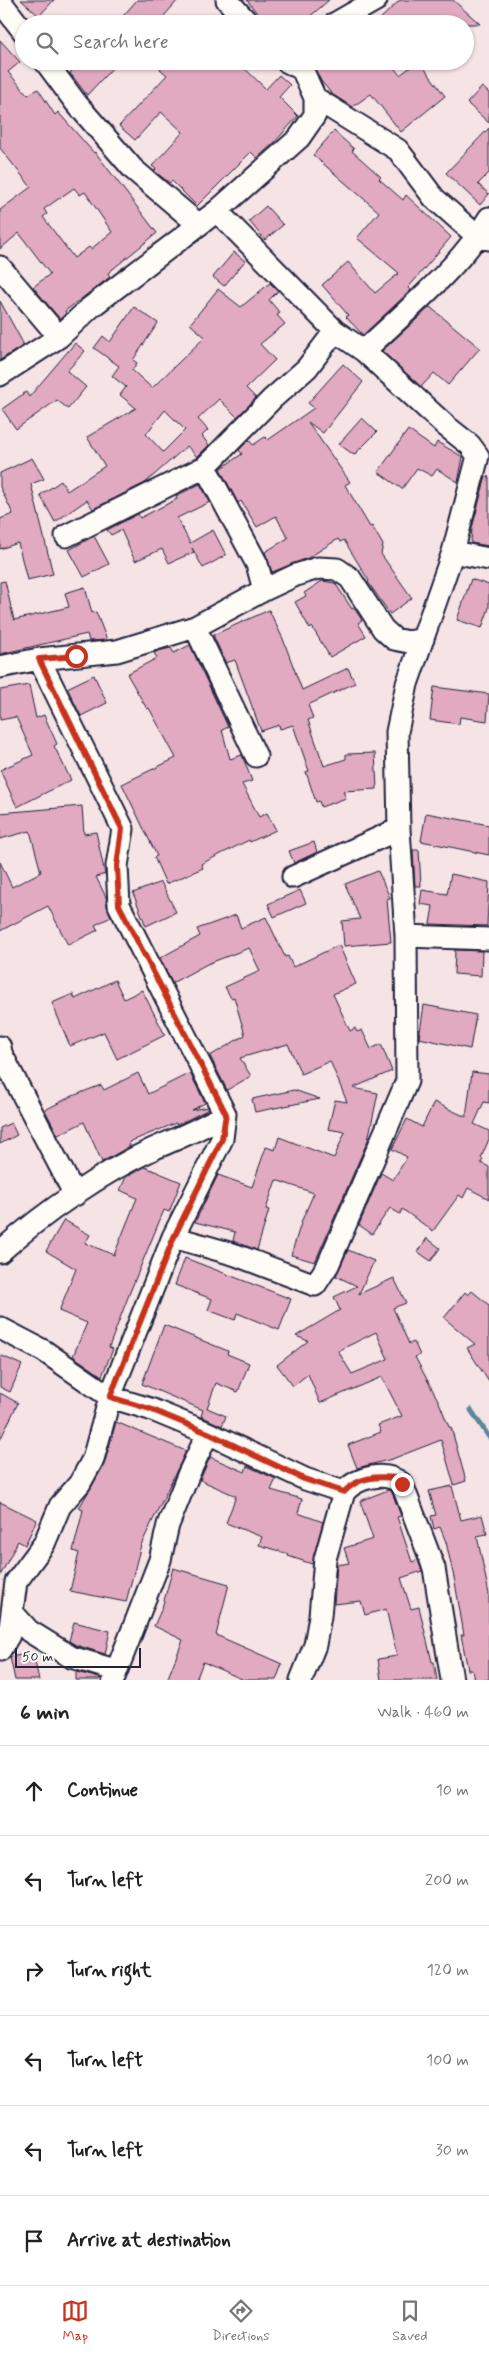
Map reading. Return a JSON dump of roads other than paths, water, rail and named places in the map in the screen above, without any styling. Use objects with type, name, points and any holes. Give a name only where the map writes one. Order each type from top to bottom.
[{"type":"street","points":[[227,0],[241,15]]},
{"type":"street","points":[[350,15],[376,0]]},
{"type":"street","points":[[0,1],[15,20]]},
{"type":"street","points":[[52,70],[76,102],[134,169],[199,225]]},
{"type":"street","points":[[0,376],[59,337],[91,308],[217,211],[299,138],[315,115],[315,98],[302,70]]},
{"type":"street","points":[[315,98],[398,150],[434,198],[483,238]]},
{"type":"street","points":[[174,1237],[236,1255],[314,1284],[328,1265],[407,1081],[406,936],[399,829],[397,732],[407,684],[452,552],[478,456],[470,445],[446,426],[364,351],[335,331],[217,211]]},
{"type":"street","points":[[364,351],[483,238],[489,218]]},
{"type":"street","points":[[0,267],[59,337]]},
{"type":"street","points":[[66,536],[205,468],[272,399],[307,368],[335,331]]},
{"type":"street","points":[[205,468],[257,564],[264,590]]},
{"type":"street","points":[[452,552],[489,559]]},
{"type":"street","points":[[0,666],[39,659],[117,652],[195,627],[264,590],[296,575],[318,568],[337,569],[350,578],[382,629],[394,639],[409,642],[423,639]]},
{"type":"street","points":[[195,627],[256,756]]},
{"type":"street","points":[[0,1650],[9,1635],[16,1582],[44,1544],[60,1506],[80,1483],[93,1459],[110,1397],[174,1237],[222,1139],[226,1114],[119,905],[117,866],[122,829],[39,659]]},
{"type":"street","points":[[293,878],[399,829]]},
{"type":"street","points":[[406,936],[489,938]]},
{"type":"street","points":[[0,1047],[1,1053],[75,1195]]},
{"type":"street","points":[[0,1252],[15,1238],[105,1175],[144,1154],[204,1128],[226,1114]]},
{"type":"street","points":[[0,1328],[44,1351],[110,1397],[150,1409],[208,1433],[304,1479],[344,1492]]},
{"type":"street","points":[[12,1612],[29,1631],[71,1657],[114,1675],[160,1560],[168,1525],[208,1433]]},
{"type":"street","points":[[301,1680],[315,1645],[326,1559],[344,1492],[351,1485],[367,1478],[396,1478],[402,1484],[434,1568],[452,1680]]},
{"type":"street","points":[[0,1579],[22,1572]]},
{"type":"waterway","points":[[471,1410],[489,1437]]}]
